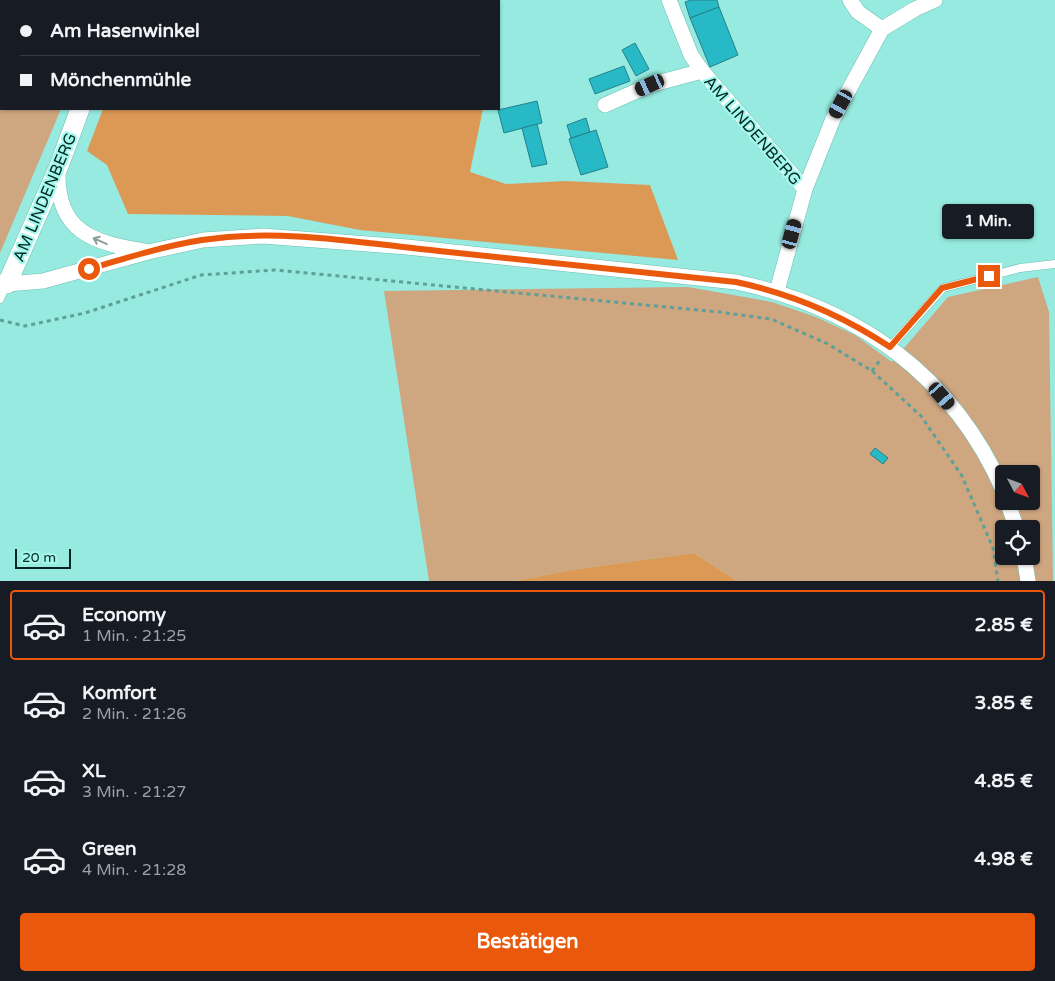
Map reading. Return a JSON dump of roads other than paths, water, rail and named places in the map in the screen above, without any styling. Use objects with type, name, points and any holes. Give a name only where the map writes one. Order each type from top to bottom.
[{"type":"street","name":"AM LINDENBERG","points":[[670,0],[691,55],[702,71],[805,188]]},
{"type":"street","points":[[850,0],[868,20],[882,29]]},
{"type":"street","name":"AM LINDENBERG","points":[[777,291],[805,188],[833,118],[882,29],[915,9],[935,0]]},
{"type":"street","name":"AM LINDENBERG","points":[[605,105],[650,85],[702,71]]},
{"type":"street","name":"AM LINDENBERG","points":[[2,289],[59,166],[80,110]]},
{"type":"street","points":[[59,166],[58,194],[62,207],[85,234],[109,245],[148,252]]},
{"type":"street","points":[[2,289],[43,281],[148,252],[202,240],[263,236],[314,238],[701,278],[777,291],[816,306],[847,321],[890,347],[913,366],[951,406],[981,448],[995,475]]},
{"type":"street","points":[[1025,565],[1028,581]]},
{"type":"lane","points":[[890,347],[942,288],[1020,268],[1055,264]]}]
